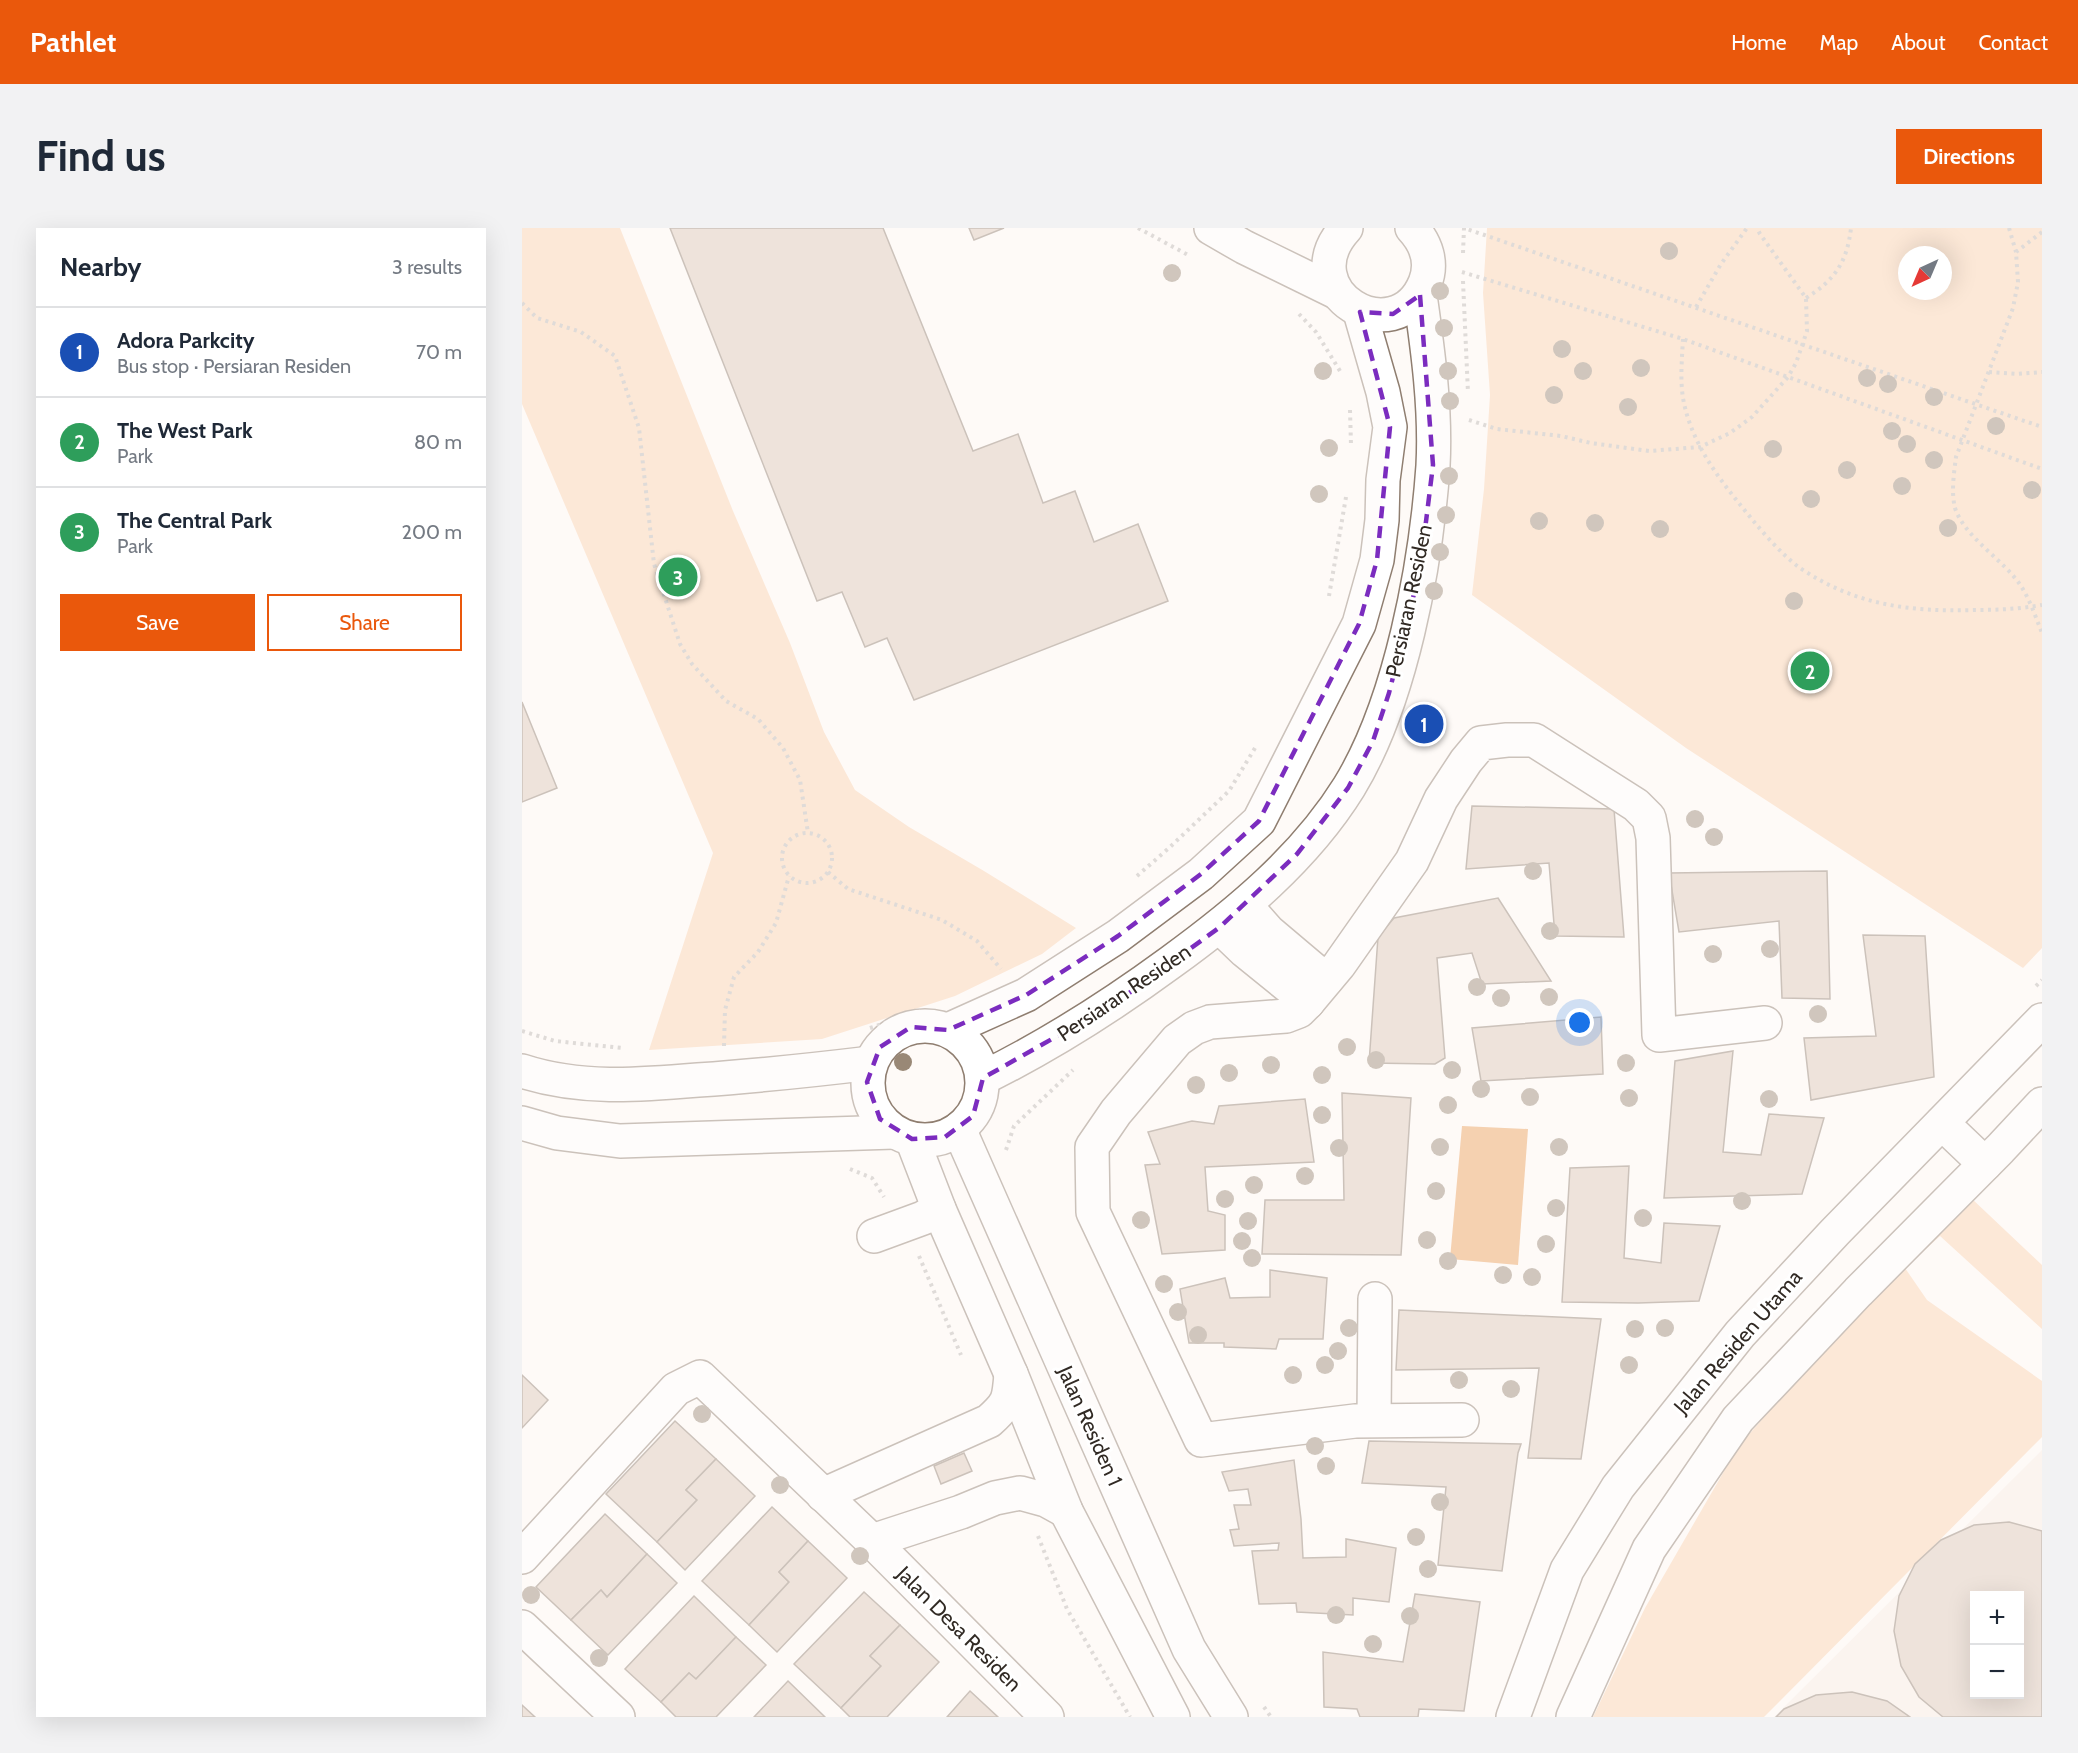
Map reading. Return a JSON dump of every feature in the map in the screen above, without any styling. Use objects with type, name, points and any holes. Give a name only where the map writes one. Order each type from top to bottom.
[{"type":"street","points":[[1211,228],[1348,302],[1377,315],[1393,314],[1408,307],[1420,295],[1428,276],[1428,256],[1418,231]]},
{"type":"street","name":"Persiaran Residen","points":[[935,1020],[1026,995],[1118,936],[1201,874],[1259,821],[1359,624],[1377,560],[1382,520],[1383,480],[1390,427],[1383,392],[1348,302],[1329,275],[1329,256],[1335,240],[1346,228]]},
{"type":"street","name":"Persiaran Residen","points":[[983,1078],[1036,1051],[1114,1004],[1220,927],[1297,854],[1348,788],[1373,741],[1404,649],[1420,570],[1433,465],[1431,390],[1420,295]]},
{"type":"street","points":[[1462,1420],[1374,1420],[1201,1440],[1093,1212],[1092,1147],[1116,1112],[1176,1041],[1194,1028],[1210,1022],[1286,1016],[1299,1011],[1339,966],[1412,861],[1441,799],[1481,743],[1534,740],[1636,805],[1649,818],[1653,838],[1659,1035],[1765,1023]]},
{"type":"street","points":[[1245,905],[1317,991]]},
{"type":"street","points":[[1220,927],[1245,951],[1317,991]]},
{"type":"street","points":[[522,1123],[557,1133],[620,1141],[903,1135],[928,1140],[945,1137],[959,1130],[973,1116],[981,1098],[983,1078],[980,1063],[962,1038],[935,1020],[930,1025],[911,1026],[894,1034],[880,1047],[871,1063],[867,1082],[870,1101],[880,1119],[903,1135],[939,1209],[1011,1374],[1066,1511],[1173,1717]]},
{"type":"street","name":"Jalan Residen Utama","points":[[1513,1717],[1567,1570],[1618,1487],[1740,1334],[1835,1232],[2042,1020]]},
{"type":"street","points":[[522,1071],[577,1084],[629,1085],[783,1074],[871,1063]]},
{"type":"street","points":[[1573,1717],[1649,1549],[1738,1419],[1858,1292],[2042,1104]]},
{"type":"street","points":[[1942,1123],[1985,1164]]},
{"type":"street","name":"Jalan Residen 1","points":[[959,1130],[1189,1649],[1231,1717]]},
{"type":"street","points":[[874,1236],[923,1218],[939,1209]]},
{"type":"street","points":[[1374,1420],[1375,1299]]},
{"type":"street","points":[[823,1495],[989,1421],[1005,1407],[1010,1396],[1011,1374]]},
{"type":"street","name":"Jalan Desa Residen","points":[[522,1557],[676,1389],[700,1377],[872,1541],[1047,1717]]},
{"type":"street","name":"Jalan Desa Residen","points":[[872,1541],[961,1512],[995,1498],[1020,1493],[1046,1500],[1066,1511]]},
{"type":"street","points":[[522,1627],[618,1717]]},
{"type":"path","points":[[1138,228],[1190,257]]},
{"type":"path","points":[[1464,228],[2042,427]]},
{"type":"path","points":[[1696,307],[1747,228]]},
{"type":"path","points":[[1469,420],[1497,429],[1561,436],[1649,452],[1700,447],[1730,434],[1752,417],[1788,377],[1807,331],[1806,297],[1757,228]]},
{"type":"path","points":[[1806,297],[1823,287],[1837,273],[1845,255],[1851,228]]},
{"type":"path","points":[[2009,228],[2016,252],[2018,282],[2013,308],[1956,457],[1953,483],[1955,508],[1972,536],[2021,586],[2042,633]]},
{"type":"path","points":[[2016,252],[2042,232]]},
{"type":"path","points":[[1462,272],[1683,339],[2042,469]]},
{"type":"path","points":[[522,303],[537,318],[581,332],[615,356],[639,428],[654,564],[680,644],[692,664],[726,701],[758,719],[783,748],[800,780],[808,832]]},
{"type":"path","points":[[1293,306],[1316,332],[1340,371],[1343,382]]},
{"type":"path","points":[[1683,339],[1681,371],[1683,398],[1700,447],[1713,470],[1757,526],[1799,567],[1855,596],[1889,606],[1928,611],[2042,605]]},
{"type":"path","points":[[1989,372],[2017,374],[2042,372]]},
{"type":"path","points":[[1349,405],[1350,453]]},
{"type":"path","points":[[1328,599],[1346,496]]},
{"type":"path","points":[[1129,883],[1170,848],[1229,791],[1257,745]]},
{"type":"path","points":[[808,832],[819,836],[830,849],[832,857],[828,872],[821,879],[804,883],[789,876],[782,862],[784,846],[796,836],[808,832]]},
{"type":"path","points":[[828,872],[848,889],[942,920],[977,940],[1002,970]]},
{"type":"path","points":[[724,1047],[725,1010],[734,977],[758,952],[776,923],[789,876]]},
{"type":"path","points":[[866,1029],[935,1020]]},
{"type":"path","points":[[522,1031],[555,1041],[625,1048]]},
{"type":"path","points":[[713,1047],[734,1048]]},
{"type":"path","points":[[915,1246],[961,1355]]},
{"type":"path","points":[[1020,1493],[1067,1609],[1130,1717]]},
{"type":"highlighted area","points":[[1420,295],[1433,465],[1420,570],[1389,693],[1373,741],[1348,788],[1297,854],[1220,927],[1114,1004],[983,1078],[973,1116],[945,1137],[912,1139],[880,1119],[867,1082],[880,1047],[911,1027],[948,1030],[1026,995],[1118,936],[1201,874],[1259,821],[1359,624],[1377,560],[1390,427],[1360,312],[1393,314]]},
{"type":"shaded area","points":[[522,228],[620,228],[733,511],[790,643],[824,732],[855,790],[909,827],[1076,928],[1042,954],[955,996],[822,1039],[649,1050],[713,853],[522,404]]},
{"type":"shaded area","points":[[1487,228],[2042,228],[2042,948],[2023,968],[1686,748],[1472,595],[1484,489],[1490,395],[1483,293]]},
{"type":"shaded area","points":[[1462,1126],[1528,1129],[1518,1265],[1450,1259]]},
{"type":"shaded area","points":[[1970,1197],[2042,1265],[2042,1329],[1940,1236],[1905,1268],[1927,1300],[2042,1381],[2042,1437],[1764,1717],[1593,1717],[1645,1608],[1738,1447],[1880,1284]]},
{"type":"shaded area","points":[[2042,1450],[2042,1717],[1774,1717]]},
{"type":"building","points":[[670,228],[883,228],[973,451],[1018,434],[1043,503],[1075,491],[1094,542],[1138,524],[1168,601],[914,700],[887,638],[865,647],[842,592],[817,601]]},
{"type":"building","points":[[969,228],[1004,228],[974,240]]},
{"type":"building","points":[[522,702],[557,788],[522,802]]},
{"type":"building","points":[[1472,806],[1614,809],[1624,937],[1555,936],[1549,863],[1466,869]]},
{"type":"building","points":[[1827,871],[1830,999],[1782,998],[1779,921],[1679,932],[1669,873]]},
{"type":"building","points":[[1498,898],[1551,981],[1482,984],[1472,953],[1437,958],[1445,1058],[1435,1064],[1369,1063],[1378,937],[1394,918]]},
{"type":"building","points":[[1863,935],[1925,936],[1934,1077],[1811,1100],[1804,1038],[1876,1036]]},
{"type":"building","points":[[1601,1017],[1603,1074],[1481,1081],[1472,1028]]},
{"type":"building","points":[[1733,1051],[1723,1152],[1761,1155],[1769,1114],[1824,1118],[1802,1194],[1664,1198],[1675,1061]]},
{"type":"building","points":[[1342,1093],[1411,1098],[1401,1255],[1262,1254],[1265,1200],[1344,1200]]},
{"type":"building","points":[[1305,1099],[1314,1162],[1205,1167],[1208,1211],[1225,1215],[1225,1250],[1162,1254],[1145,1165],[1160,1164],[1148,1132],[1192,1121],[1214,1124],[1219,1106]]},
{"type":"building","points":[[1629,1166],[1624,1258],[1661,1263],[1664,1223],[1720,1226],[1699,1301],[1562,1302],[1570,1168]]},
{"type":"building","points":[[1270,1270],[1327,1278],[1323,1339],[1279,1339],[1276,1349],[1224,1347],[1224,1343],[1189,1343],[1180,1289],[1225,1278],[1230,1298],[1270,1297]]},
{"type":"building","points":[[1399,1310],[1601,1319],[1581,1459],[1528,1458],[1539,1368],[1396,1370]]},
{"type":"building","points":[[522,1375],[548,1400],[522,1428]]},
{"type":"building","points":[[675,1421],[716,1459],[686,1490],[697,1500],[657,1542],[606,1494]]},
{"type":"building","points":[[1369,1441],[1521,1444],[1502,1571],[1438,1565],[1446,1487],[1362,1483]]},
{"type":"building","points":[[964,1453],[972,1471],[941,1484],[934,1466]]},
{"type":"building","points":[[716,1459],[755,1496],[685,1570],[657,1542],[697,1500],[686,1490]]},
{"type":"building","points":[[1294,1460],[1303,1558],[1346,1557],[1346,1539],[1396,1548],[1389,1602],[1353,1598],[1353,1615],[1297,1612],[1296,1603],[1259,1604],[1252,1551],[1278,1550],[1279,1543],[1234,1546],[1230,1530],[1239,1529],[1234,1505],[1251,1505],[1248,1489],[1229,1491],[1222,1472]]},
{"type":"building","points":[[772,1507],[808,1541],[779,1572],[789,1582],[749,1625],[702,1581]]},
{"type":"building","points":[[605,1514],[647,1554],[607,1597],[601,1590],[571,1620],[536,1587]]},
{"type":"building","points":[[2009,1522],[2042,1531],[2042,1717],[1943,1717],[1919,1697],[1901,1666],[1894,1631],[1899,1596],[1915,1564],[1941,1540],[1974,1525]]},
{"type":"building","points":[[808,1541],[847,1578],[777,1652],[749,1625],[789,1582],[779,1572]]},
{"type":"building","points":[[647,1554],[677,1583],[608,1655],[571,1620],[601,1590],[607,1597]]},
{"type":"building","points":[[864,1592],[900,1625],[870,1656],[881,1666],[841,1708],[794,1664]]},
{"type":"building","points":[[1415,1594],[1480,1602],[1464,1711],[1419,1709],[1418,1717],[1360,1717],[1357,1709],[1324,1707],[1323,1652],[1403,1662]]},
{"type":"building","points":[[694,1596],[736,1637],[696,1679],[689,1673],[661,1702],[625,1669]]},
{"type":"building","points":[[900,1625],[939,1662],[887,1717],[850,1717],[841,1708],[881,1666],[870,1656]]},
{"type":"building","points":[[736,1637],[766,1665],[716,1717],[676,1717],[661,1702],[689,1673],[696,1679]]},
{"type":"building","points":[[788,1681],[825,1717],[754,1717]]},
{"type":"building","points":[[970,1691],[998,1717],[947,1717]]},
{"type":"building","points":[[1852,1692],[1887,1701],[1910,1717],[1776,1717],[1784,1709],[1816,1695]]},
{"type":"building","points":[[522,1705],[535,1717],[522,1717]]},
{"type":"place","name":"The Central Park","points":[[678,577]]},
{"type":"place","name":"The West Park","points":[[1810,671]]},
{"type":"place","name":"Adora Parkcity","points":[[1424,724]]}]
